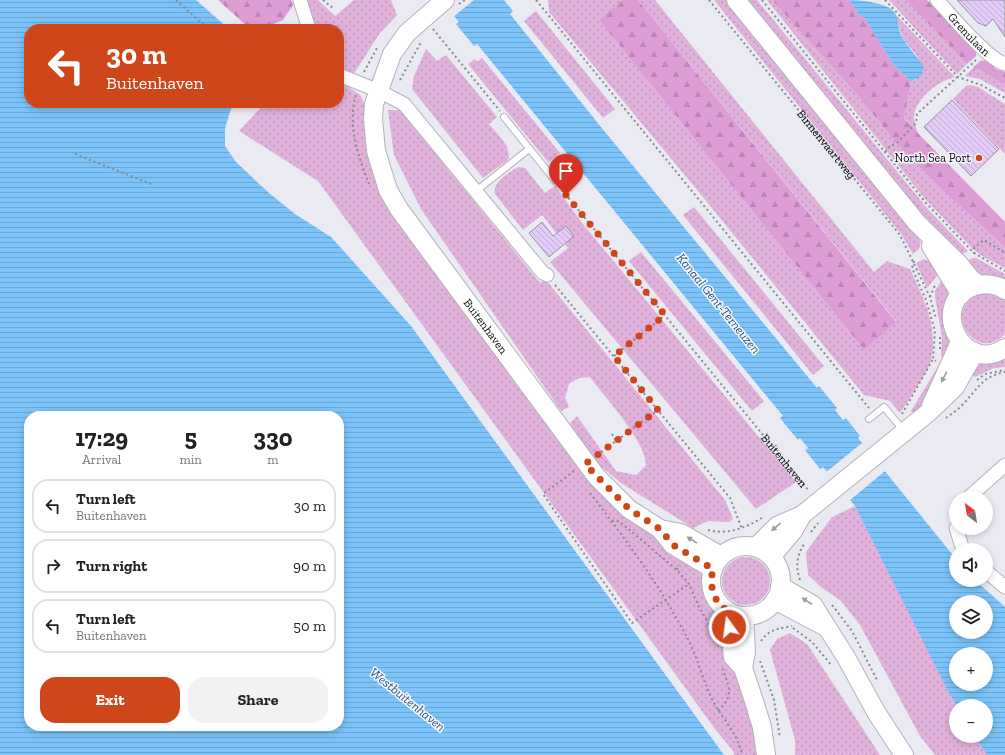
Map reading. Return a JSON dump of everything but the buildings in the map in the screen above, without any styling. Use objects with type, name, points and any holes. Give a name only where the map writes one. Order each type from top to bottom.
[{"type":"main road","name":"Binnenvaartweg","points":[[736,0],[917,223],[959,264],[971,279],[979,285]]},
{"type":"main road","name":"Buitenhaven","points":[[443,2],[421,19],[398,45],[386,68],[386,95],[374,104],[374,134],[376,151],[388,190],[399,210],[557,422],[585,464],[629,509],[660,529],[673,545],[717,563]]},
{"type":"main road","name":"Binnenvaartweg","points":[[917,223],[961,295]]},
{"type":"main road","points":[[1004,350],[984,354],[975,352],[960,342],[954,333],[952,313],[955,304],[961,295],[979,285],[991,284],[1005,290]]},
{"type":"main road","points":[[929,412],[960,342]]},
{"type":"main road","points":[[756,547],[777,526],[802,515],[874,457],[900,427],[929,412],[956,387],[970,378],[975,352]]},
{"type":"main road","points":[[771,557],[793,531],[802,515]]},
{"type":"main road","points":[[741,546],[756,547],[771,557],[779,570],[777,593],[763,611],[736,614],[720,605],[712,592],[711,584],[717,563],[734,548],[741,546]]},
{"type":"main road","points":[[777,593],[796,620],[824,626]]},
{"type":"main road","points":[[777,593],[813,605],[824,626],[839,646],[876,712],[904,755]]},
{"type":"main road","points":[[736,614],[733,657],[742,668],[762,726],[766,755]]},
{"type":"street","points":[[300,0],[307,24]]},
{"type":"street","name":"Grenulaan","points":[[937,0],[986,51],[999,62],[1005,64]]},
{"type":"street","points":[[344,77],[404,104],[543,273],[547,275]]},
{"type":"street","points":[[976,491],[1005,465]]},
{"type":"street","points":[[993,577],[1005,587]]},
{"type":"lane","points":[[504,117],[556,183]]},
{"type":"lane","points":[[476,191],[529,149]]},
{"type":"lane","points":[[869,419],[884,407],[900,427]]},
{"type":"path","points":[[176,0],[202,24]]},
{"type":"path","points":[[324,0],[334,9]]},
{"type":"path","points":[[536,0],[875,414]]},
{"type":"path","name":"Binnenvaartweg","points":[[709,0],[900,235],[914,261],[930,297],[940,338],[939,352]]},
{"type":"path","points":[[762,0],[926,203],[974,254],[1005,271]]},
{"type":"path","points":[[885,0],[958,77],[981,85],[1005,98]]},
{"type":"path","points":[[429,32],[432,28],[504,117]]},
{"type":"path","points":[[386,95],[398,84],[410,60],[425,36]]},
{"type":"path","points":[[885,152],[889,146],[898,142],[916,122],[917,114],[978,59]]},
{"type":"path","points":[[75,154],[151,184]]},
{"type":"path","name":"Buitenhaven","points":[[556,183],[811,494]]},
{"type":"path","points":[[974,254],[974,248],[984,240],[1005,253]]},
{"type":"path","points":[[900,427],[902,415],[933,359],[935,331],[926,300],[912,268],[914,261]]},
{"type":"path","points":[[547,275],[730,498],[742,529]]},
{"type":"path","points":[[614,356],[665,315]]},
{"type":"path","points":[[933,359],[939,363],[939,360]]},
{"type":"path","points":[[970,378],[1005,370]]},
{"type":"path","points":[[970,378],[978,385]]},
{"type":"path","points":[[658,410],[543,494],[632,623],[689,584]]},
{"type":"path","points":[[612,434],[616,441]]},
{"type":"path","points":[[588,490],[612,521],[666,600],[693,650],[718,711],[736,737],[742,755]]},
{"type":"path","points":[[801,581],[796,569],[797,558],[808,536],[822,519]]},
{"type":"path","points":[[612,521],[616,520],[620,522],[676,570],[689,584],[698,605],[712,630],[716,643]]},
{"type":"path","points":[[760,643],[765,635],[772,630],[785,626],[796,620],[834,668]]},
{"type":"path","points":[[760,658],[774,700],[780,741]]},
{"type":"path","points":[[718,711],[726,702],[729,694],[720,662]]},
{"type":"shaded area","points":[[307,0],[318,0],[335,16],[354,0],[391,0],[397,15],[380,33],[353,75],[344,69],[344,24],[314,24]]},
{"type":"shaded area","points":[[548,0],[622,0],[599,20],[864,350],[896,321],[638,0],[655,0],[874,272],[887,261],[910,269],[929,315],[932,327],[933,351],[928,368],[900,413],[890,401],[864,395],[698,191],[549,12]]},
{"type":"shaded area","points":[[714,0],[727,0],[904,219],[921,242],[919,249],[913,254],[902,235]]},
{"type":"shaded area","points":[[745,0],[757,0],[926,207],[968,251],[959,256],[935,234]]},
{"type":"shaded area","points":[[767,0],[772,0],[859,97],[897,144],[940,188],[1005,247],[1005,268],[982,256],[973,249],[925,199]]},
{"type":"shaded area","points":[[889,0],[906,0],[967,64],[957,74]]},
{"type":"shaded area","points":[[536,11],[615,109],[603,118],[524,21]]},
{"type":"shaded area","points":[[895,14],[955,77],[935,86],[919,103],[914,118],[918,134],[904,119],[911,82],[916,80],[918,57],[903,39]]},
{"type":"shaded area","points":[[426,49],[437,61],[446,55],[497,117],[489,124],[506,145],[509,155],[508,160],[483,178],[412,89],[414,76]]},
{"type":"shaded area","points":[[482,58],[560,153],[548,162],[468,64],[475,59],[477,62]]},
{"type":"shaded area","points":[[972,69],[979,69],[1001,83],[1005,83],[1005,93],[980,79],[965,76]]},
{"type":"shaded area","points":[[344,84],[361,96],[364,104],[365,120],[390,208],[601,495],[696,565],[723,625],[742,696],[756,727],[758,755],[734,755],[733,751],[715,729],[318,181],[239,131],[260,108],[344,108]]},
{"type":"shaded area","points":[[969,85],[978,87],[1005,104],[1005,154],[953,99],[966,86]]},
{"type":"shaded area","points":[[388,110],[400,110],[540,283],[546,280],[725,500],[733,519],[729,522],[708,521],[693,528],[621,483],[596,462],[570,423],[577,416],[616,471],[636,475],[646,465],[644,455],[632,432],[590,377],[579,378],[569,384],[565,398],[569,407],[561,411],[421,209],[394,155]]},
{"type":"shaded area","points":[[519,167],[525,168],[545,193],[555,186],[582,223],[796,482],[756,509],[550,262],[568,248],[542,215],[523,230],[495,194],[496,185],[502,178]]},
{"type":"shaded area","points":[[694,207],[824,366],[813,375],[683,215]]},
{"type":"shaded area","points":[[641,252],[764,401],[752,411],[629,261]]},
{"type":"shaded area","points":[[972,258],[976,258],[1005,274],[1005,283],[985,278],[964,264]]},
{"type":"shaded area","points":[[924,259],[930,261],[940,272],[928,287],[926,286],[916,263]]},
{"type":"shaded area","points":[[942,279],[951,293],[952,335],[948,362],[941,356],[942,337],[935,297],[935,291]]},
{"type":"shaded area","points":[[984,293],[999,296],[1005,301],[1005,334],[994,342],[982,343],[973,338],[966,330],[962,320],[963,309],[970,300]]},
{"type":"shaded area","points":[[1005,358],[1005,367],[994,368],[975,377],[969,373],[982,359]]},
{"type":"shaded area","points":[[939,365],[944,368],[928,398],[915,414],[911,411]]},
{"type":"shaded area","points":[[855,506],[953,699],[949,699],[949,743],[979,743],[987,755],[935,755],[920,736],[860,625],[841,601],[821,587],[808,575],[806,552],[832,517]]},
{"type":"shaded area","points":[[741,557],[751,557],[760,561],[766,567],[769,572],[769,590],[760,601],[751,605],[741,605],[732,601],[726,595],[722,586],[722,576],[726,567],[732,561]]},
{"type":"shaded area","points":[[790,633],[807,644],[880,755],[795,755],[795,740],[770,650],[777,639]]},
{"type":"green space","points":[[218,0],[291,0],[293,5],[283,20],[274,24],[245,24]]},
{"type":"green space","points":[[622,0],[638,0],[896,322],[864,350],[599,20]]},
{"type":"green space","points":[[772,0],[849,0],[859,14],[865,19],[894,65],[911,82],[904,119],[1005,222],[1005,247],[940,188],[897,144],[859,97]]},
{"type":"green space","points":[[906,0],[927,0],[976,50],[976,56],[967,64]]},
{"type":"green space","points":[[986,60],[996,69],[1005,72],[1005,83],[1001,83],[979,69],[972,69],[980,61]]},
{"type":"water","name":"Westbuitenhaven","points":[[0,0],[196,0],[223,24],[24,24],[24,108],[232,108],[225,128],[225,146],[236,162],[269,193],[295,214],[331,237],[411,326],[724,755],[0,755]]},
{"type":"water","name":"Kanaal Gent-Terneuzen","points":[[441,0],[504,0],[513,11],[510,14],[605,132],[817,388],[819,386],[837,408],[835,410],[843,420],[846,418],[860,436],[858,438],[949,550],[949,587],[983,587],[992,595],[949,595],[949,639],[993,639],[993,596],[1005,607],[1005,755],[987,755],[979,743],[993,743],[993,699],[953,699],[855,506],[823,467],[820,469],[805,450],[808,448],[800,438],[798,440],[780,418],[783,416],[477,44],[474,46],[456,24],[459,22]]},
{"type":"water","points":[[849,0],[881,4],[895,13],[902,37],[924,67],[921,76],[911,82],[894,65],[865,19],[859,14]]},
{"type":"pier","points":[[439,0],[474,0],[453,17]]},
{"type":"pier","points":[[862,443],[885,471],[849,501],[825,473]]},
{"type":"place","name":"North Sea Port","points":[[979,158]]},
{"type":"route","points":[[566,195],[665,315],[614,356],[658,410],[585,464],[613,495],[629,509],[660,529],[673,545],[713,569],[711,577],[712,592],[720,605],[728,611],[729,627]]}]
